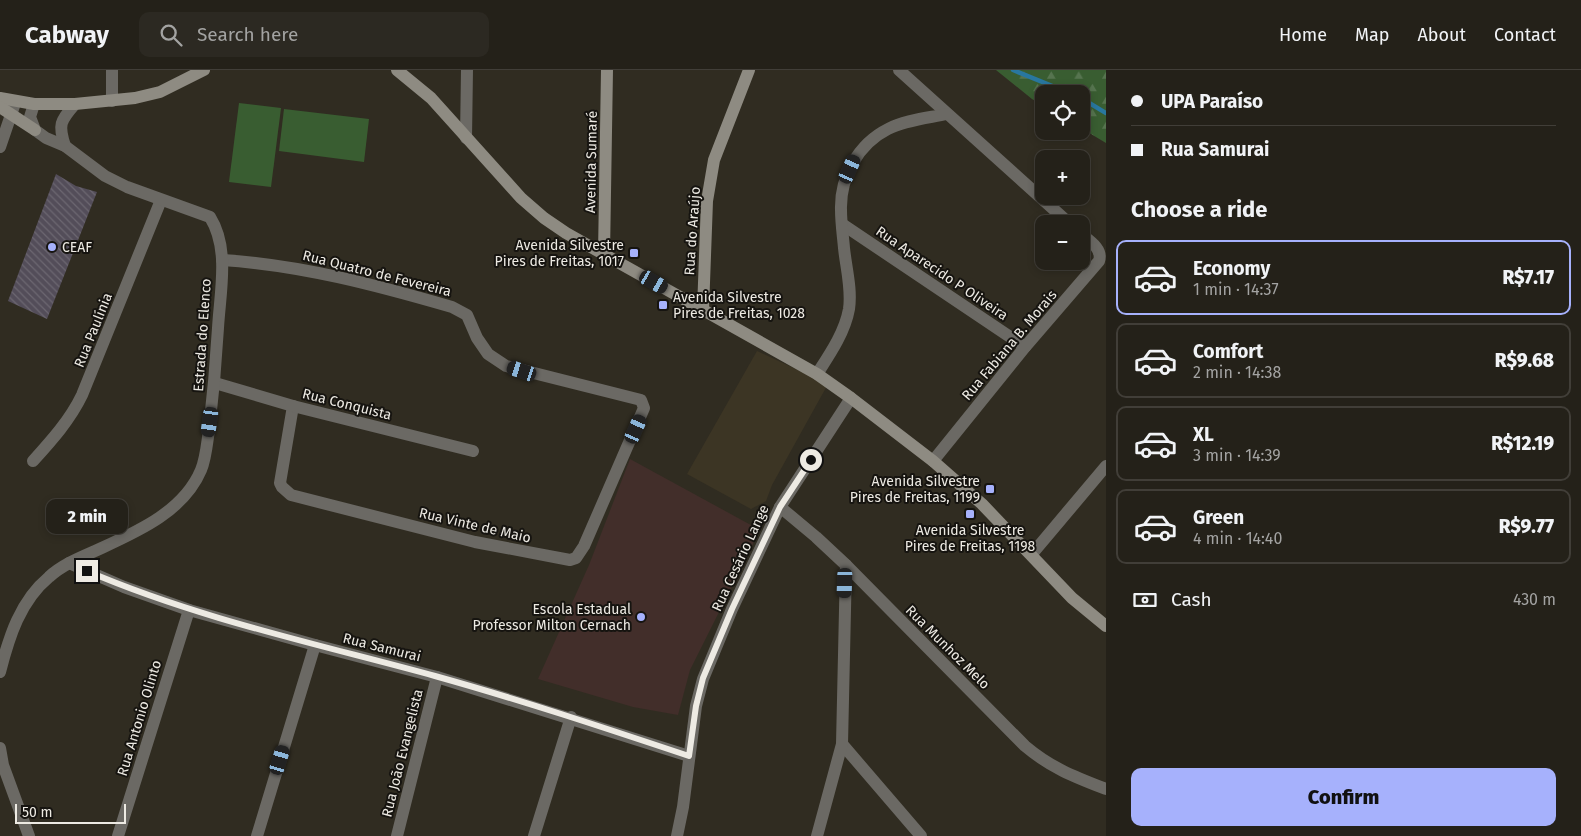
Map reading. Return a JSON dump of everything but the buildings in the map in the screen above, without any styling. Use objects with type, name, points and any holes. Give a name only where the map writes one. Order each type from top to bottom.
[{"type":"main road","points":[[0,98],[34,104],[75,104],[135,98],[160,92],[204,70]]},
{"type":"main road","points":[[397,70],[431,98],[521,198],[544,218],[566,233],[764,342],[818,374],[851,398],[933,461],[982,504],[1032,554],[1072,598],[1106,628]]},
{"type":"main road","name":"Avenida Sumaré","points":[[604,254],[607,70]]},
{"type":"main road","name":"Rua do Araújo","points":[[703,310],[707,200],[713,168],[724,131],[749,70]]},
{"type":"main road","points":[[0,107],[35,130]]},
{"type":"street","points":[[112,70],[112,101]]},
{"type":"street","points":[[466,138],[467,70]]},
{"type":"street","points":[[899,70],[1060,215]]},
{"type":"street","points":[[0,147],[15,101]]},
{"type":"street","points":[[34,104],[30,117],[35,130]]},
{"type":"street","points":[[65,146],[60,133],[61,125],[75,104]]},
{"type":"street","points":[[818,374],[832,351],[846,321],[849,308],[850,291],[841,209],[845,181],[855,158],[869,142],[888,128],[947,114]]},
{"type":"street","name":"Estrada do Elenco","points":[[0,672],[9,637],[25,605],[48,577],[69,563],[157,519],[190,488],[205,458],[215,383],[222,260],[219,237],[210,217],[127,187],[105,176],[65,146],[46,138],[35,130]]},
{"type":"street","name":"Rua Paulínia","points":[[33,461],[62,428],[82,395],[161,200]]},
{"type":"street","name":"Rua Aparecido P Oliveira","points":[[842,224],[1025,347]]},
{"type":"street","name":"Rua Fabiana B. Morais","points":[[933,461],[1025,347],[1097,265],[1101,257],[1097,248],[1090,242]]},
{"type":"street","name":"Rua Quatro de Fevereira","points":[[222,260],[263,262],[331,274],[452,307],[467,316],[477,338],[488,354],[506,366],[640,400]]},
{"type":"street","name":"Rua Conquista","points":[[215,383],[293,406],[473,451]]},
{"type":"street","name":"Rua Cesário Lange","points":[[676,836],[683,807],[696,706],[703,678],[732,609],[780,507],[851,398]]},
{"type":"street","name":"Rua Vinte de Maio","points":[[293,406],[280,483],[291,495],[475,542],[570,560],[576,558],[584,546],[643,412],[644,408],[640,400]]},
{"type":"street","points":[[1032,554],[1106,466]]},
{"type":"street","name":"Rua Munhoz Melo","points":[[780,507],[846,565],[1036,755],[1061,771],[1106,789]]},
{"type":"street","name":"Rua Samurai","points":[[69,563],[124,587],[189,610],[436,677],[689,756]]},
{"type":"street","points":[[818,836],[842,744],[846,565]]},
{"type":"street","name":"Rua Antonio Olinto","points":[[118,836],[189,610]]},
{"type":"street","points":[[257,836],[314,645]]},
{"type":"street","name":"Rua João Evangelista","points":[[397,836],[436,677]]},
{"type":"street","points":[[534,836],[570,718]]},
{"type":"street","points":[[842,744],[921,836]]},
{"type":"street","points":[[0,748],[3,766],[27,832],[40,836]]},
{"type":"shaded area","points":[[757,351],[828,384],[772,485],[766,501],[751,509],[687,474]]},
{"type":"shaded area","name":"Escola Estadual Professor Milton Cernach","points":[[630,459],[760,530],[690,670],[678,715],[633,707],[538,679],[589,565]]},
{"type":"green space","points":[[996,70],[1106,70],[1106,143],[1090,133],[1090,85],[1035,85],[1035,101]]},
{"type":"green space","points":[[239,103],[281,108],[271,187],[229,182]]},
{"type":"green space","points":[[284,109],[369,119],[364,162],[279,151]]},
{"type":"waterway","points":[[1013,70],[1050,85]]},
{"type":"waterway","points":[[1090,103],[1106,113]]},
{"type":"place","name":"CEAF","points":[[52,247]]},
{"type":"place","name":"Avenida Silvestre Pires de Freitas, 1017","points":[[634,253]]},
{"type":"place","name":"Avenida Silvestre Pires de Freitas, 1028","points":[[663,305]]},
{"type":"place","name":"Avenida Silvestre Pires de Freitas, 1199","points":[[990,489]]},
{"type":"place","name":"Avenida Silvestre Pires de Freitas, 1198","points":[[970,514]]},
{"type":"place","name":"Escola Estadual Professor Milton Cernach","points":[[641,617]]},
{"type":"route","points":[[87,571],[124,587],[189,610],[436,677],[689,756],[696,706],[703,678],[732,609],[780,507],[811,460]]}]
